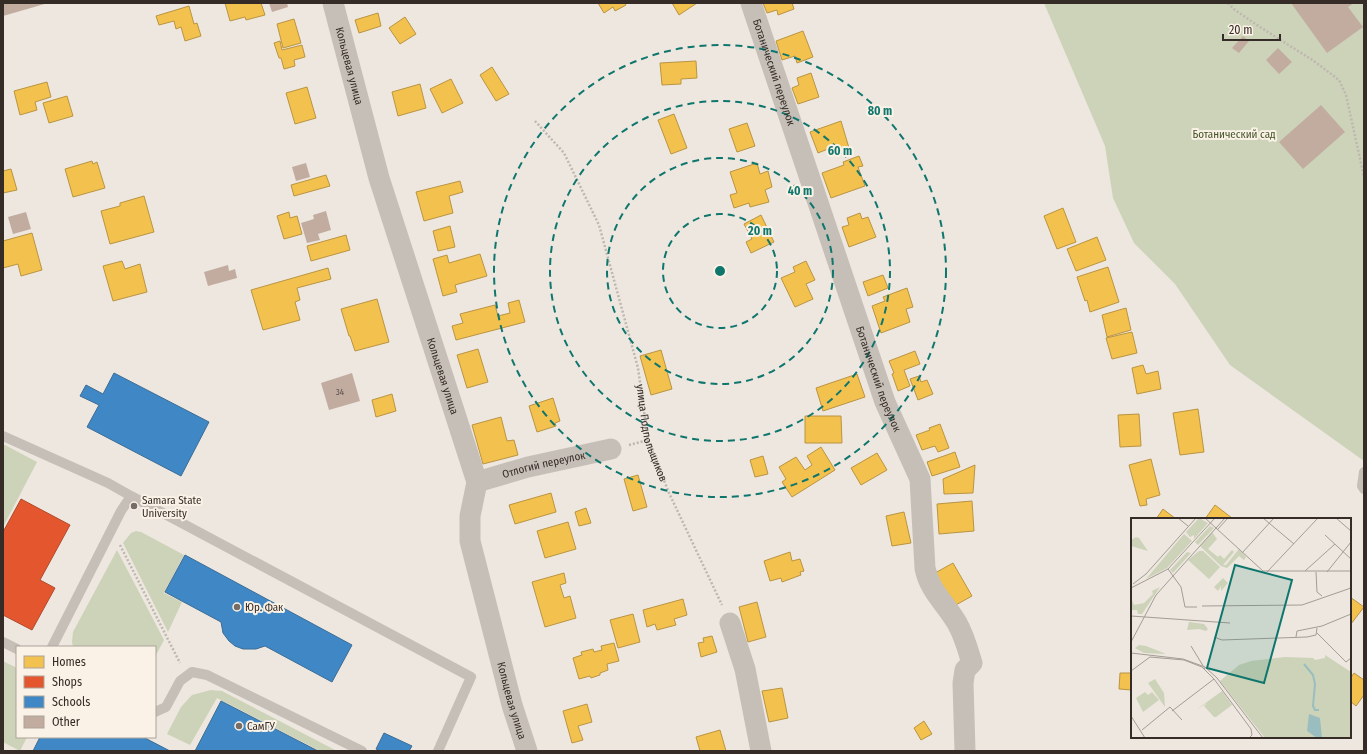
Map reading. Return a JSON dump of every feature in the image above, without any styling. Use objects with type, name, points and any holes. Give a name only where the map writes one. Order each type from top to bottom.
[{"type":"street","name":"Кольцевая улица","points":[[333,3],[379,178],[477,482],[470,516],[470,541],[512,705],[527,751]]},
{"type":"street","name":"Ботанический переулок","points":[[751,3],[884,402],[920,479],[926,576],[929,584],[957,624],[967,646],[972,663],[966,670],[962,682],[965,751]]},
{"type":"street","name":"Отлогий переулок","points":[[477,482],[528,467],[611,449]]},
{"type":"street","points":[[730,623],[745,669],[761,751]]},
{"type":"lane","points":[[3,436],[108,484],[471,677],[438,751]]},
{"type":"lane","points":[[1364,472],[1362,486],[1364,489]]},
{"type":"lane","points":[[53,646],[130,496]]},
{"type":"lane","points":[[3,642],[16,648]]},
{"type":"lane","points":[[156,712],[166,707],[180,681],[192,672],[207,675],[362,751]]},
{"type":"path","points":[[1228,3],[1235,10],[1260,28],[1314,60],[1339,80],[1346,95],[1364,177]]},
{"type":"path","name":"улица Подпольщиков","points":[[535,121],[564,153],[599,225],[638,368],[648,440],[669,493],[730,623]]},
{"type":"path","points":[[112,529],[187,676]]},
{"type":"green space","name":"Ботанический сад","points":[[1044,3],[1364,3],[1364,461],[1230,365],[1175,284],[1134,243],[1113,198],[1105,146]]},
{"type":"green space","points":[[3,444],[37,462],[3,527]]},
{"type":"green space","points":[[136,531],[141,532],[184,555],[164,593],[182,602],[168,632],[123,543],[131,533]]},
{"type":"green space","points":[[117,550],[164,640],[156,655],[156,646],[73,646],[73,632]]},
{"type":"green space","points":[[3,661],[16,668],[16,738],[26,738],[20,751],[3,742]]},
{"type":"green space","points":[[211,690],[222,691],[337,751],[320,751],[217,698],[190,745],[167,734],[181,707],[192,695]]},
{"type":"building: Homes","points":[[225,3],[261,3],[265,15],[246,20],[245,17],[230,21]]},
{"type":"building: Homes","points":[[598,3],[625,3],[626,5],[615,11],[613,7],[604,13]]},
{"type":"building: Homes","points":[[672,3],[697,3],[679,15]]},
{"type":"building: Homes","points":[[763,3],[792,3],[794,9],[778,15],[777,10],[767,13]]},
{"type":"building: Homes","points":[[189,6],[194,24],[197,23],[201,36],[185,41],[181,27],[176,29],[174,21],[159,25],[156,16]]},
{"type":"building: Homes","points":[[378,13],[381,26],[359,33],[355,20]]},
{"type":"building: Homes","points":[[405,17],[416,34],[400,44],[389,28]]},
{"type":"building: Homes","points":[[294,19],[301,43],[283,48],[277,24]]},
{"type":"building: Homes","points":[[803,31],[813,57],[797,63],[795,56],[782,60],[776,41]]},
{"type":"building: Homes","points":[[280,41],[282,50],[302,45],[305,57],[294,60],[295,66],[284,69],[274,43]]},
{"type":"building: Homes","points":[[696,61],[697,78],[681,79],[681,84],[662,85],[660,63]]},
{"type":"building: Homes","points":[[492,67],[509,94],[496,101],[480,75]]},
{"type":"building: Homes","points":[[811,73],[819,97],[798,104],[792,88],[799,85],[797,78]]},
{"type":"building: Homes","points":[[451,79],[463,103],[442,113],[430,89]]},
{"type":"building: Homes","points":[[47,82],[51,97],[35,102],[37,110],[20,115],[14,91]]},
{"type":"building: Homes","points":[[420,84],[426,108],[398,116],[392,92]]},
{"type":"building: Homes","points":[[307,87],[316,118],[295,124],[286,93]]},
{"type":"building: Homes","points":[[67,96],[73,116],[49,123],[43,103]]},
{"type":"building: Homes","points":[[674,114],[687,148],[671,154],[658,120]]},
{"type":"building: Homes","points":[[841,121],[849,148],[835,153],[833,147],[818,153],[810,132]]},
{"type":"building: Homes","points":[[747,123],[755,146],[737,152],[729,129]]},
{"type":"building: Homes","points":[[859,156],[863,166],[858,167],[865,186],[831,198],[822,173],[844,165],[843,162]]},
{"type":"building: Homes","points":[[92,161],[93,164],[97,162],[105,188],[73,197],[65,169]]},
{"type":"building: Homes","points":[[757,163],[760,174],[768,171],[772,187],[765,190],[769,202],[750,207],[749,203],[734,208],[730,195],[737,193],[730,172]]},
{"type":"building: Homes","points":[[11,169],[17,190],[3,193],[3,171]]},
{"type":"building: Homes","points":[[326,175],[330,186],[294,196],[291,185]]},
{"type":"building: Homes","points":[[460,181],[463,192],[449,196],[453,213],[424,221],[416,192]]},
{"type":"building: Homes","points":[[144,196],[154,232],[110,244],[101,211],[120,206],[120,203]]},
{"type":"building: Homes","points":[[1063,208],[1076,242],[1057,249],[1044,216]]},
{"type":"building: Homes","points":[[289,212],[290,218],[297,216],[302,234],[284,239],[277,216]]},
{"type":"building: Homes","points":[[860,213],[862,219],[868,217],[876,237],[849,247],[842,227],[849,225],[847,218]]},
{"type":"building: Homes","points":[[761,215],[774,242],[751,253],[746,242],[752,239],[744,224]]},
{"type":"building: Homes","points":[[450,226],[455,247],[438,251],[433,231]]},
{"type":"building: Homes","points":[[32,233],[42,270],[21,276],[18,264],[3,268],[3,241]]},
{"type":"building: Homes","points":[[346,235],[350,250],[311,261],[307,246]]},
{"type":"building: Homes","points":[[1097,237],[1106,260],[1076,271],[1067,249]]},
{"type":"building: Homes","points":[[480,254],[487,276],[455,285],[457,292],[443,296],[433,259],[447,255],[449,263]]},
{"type":"building: Homes","points":[[122,261],[125,269],[140,264],[147,292],[113,301],[103,266]]},
{"type":"building: Homes","points":[[806,261],[815,280],[806,284],[813,299],[795,307],[781,278],[795,272],[793,267]]},
{"type":"building: Homes","points":[[1108,267],[1119,302],[1090,312],[1087,300],[1085,301],[1077,277]]},
{"type":"building: Homes","points":[[328,268],[331,279],[297,288],[300,300],[295,302],[300,320],[263,330],[251,290]]},
{"type":"building: Homes","points":[[883,275],[888,288],[868,296],[863,282]]},
{"type":"building: Homes","points":[[907,288],[913,307],[906,309],[910,322],[881,333],[872,306],[885,301],[883,297]]},
{"type":"building: Homes","points":[[377,299],[389,342],[355,351],[341,309]]},
{"type":"building: Homes","points":[[519,300],[525,322],[456,340],[452,326],[463,323],[460,314],[495,305],[498,316],[510,313],[508,303]]},
{"type":"building: Homes","points":[[1126,308],[1131,330],[1107,337],[1102,315]]},
{"type":"building: Homes","points":[[1132,332],[1137,353],[1112,359],[1106,338]]},
{"type":"building: Homes","points":[[478,349],[488,382],[467,388],[457,355]]},
{"type":"building: Homes","points":[[661,350],[672,389],[651,395],[640,356]]},
{"type":"building: Homes","points":[[915,351],[920,364],[904,370],[910,386],[898,391],[892,374],[894,373],[889,361]]},
{"type":"building: Homes","points":[[1143,365],[1146,374],[1158,371],[1161,389],[1137,394],[1132,368]]},
{"type":"building: Homes","points":[[857,374],[865,397],[823,411],[816,388]]},
{"type":"building: Homes","points":[[919,376],[921,382],[927,380],[933,394],[918,400],[910,379]]},
{"type":"building: Homes","points":[[392,394],[396,411],[376,417],[372,400]]},
{"type":"building: Homes","points":[[553,398],[560,421],[555,423],[556,426],[537,432],[529,406]]},
{"type":"building: Homes","points":[[1198,409],[1204,452],[1180,455],[1173,413]]},
{"type":"building: Homes","points":[[1139,414],[1141,446],[1120,447],[1118,415]]},
{"type":"building: Homes","points":[[805,416],[841,416],[842,443],[805,443]]},
{"type":"building: Homes","points":[[501,417],[507,441],[514,440],[518,455],[483,464],[472,425]]},
{"type":"building: Homes","points":[[940,424],[949,448],[938,452],[935,446],[922,450],[916,435],[930,430],[929,428]]},
{"type":"building: Homes","points":[[821,447],[835,470],[792,497],[782,482],[786,479],[779,467],[796,457],[805,470],[812,465],[807,456]]},
{"type":"building: Homes","points":[[955,452],[960,467],[932,476],[927,462]]},
{"type":"building: Homes","points":[[877,453],[887,470],[861,485],[851,468]]},
{"type":"building: Homes","points":[[763,456],[768,474],[755,477],[750,460]]},
{"type":"building: Homes","points":[[1151,459],[1160,495],[1146,499],[1147,505],[1140,506],[1129,465]]},
{"type":"building: Homes","points":[[975,465],[973,493],[944,494],[943,479]]},
{"type":"building: Homes","points":[[638,475],[647,507],[633,511],[624,479]]},
{"type":"building: Homes","points":[[551,493],[556,512],[515,524],[509,505]]},
{"type":"building: Homes","points":[[972,501],[974,531],[939,534],[937,504]]},
{"type":"building: Homes","points":[[1215,505],[1232,518],[1206,518]]},
{"type":"building: Homes","points":[[586,508],[591,523],[579,526],[575,512]]},
{"type":"building: Homes","points":[[1163,509],[1175,518],[1157,518]]},
{"type":"building: Homes","points":[[904,512],[911,543],[892,546],[886,516]]},
{"type":"building: Homes","points":[[568,522],[576,549],[545,558],[537,531]]},
{"type":"building: Homes","points":[[790,552],[792,561],[800,559],[804,571],[800,572],[801,575],[782,582],[781,578],[770,581],[764,561]]},
{"type":"building: Homes","points":[[953,563],[972,596],[954,606],[935,573]]},
{"type":"building: Homes","points":[[564,573],[566,583],[560,585],[564,598],[570,596],[576,618],[545,627],[532,582]]},
{"type":"building: Homes","points":[[1351,598],[1364,607],[1351,624]]},
{"type":"building: Homes","points":[[683,599],[687,615],[674,619],[676,625],[657,630],[655,624],[647,627],[643,610]]},
{"type":"building: Homes","points":[[757,602],[766,637],[748,642],[739,607]]},
{"type":"building: Homes","points":[[633,614],[640,642],[618,648],[610,620]]},
{"type":"building: Homes","points":[[712,636],[717,652],[701,657],[698,643],[704,642],[703,638]]},
{"type":"building: Homes","points":[[614,643],[619,661],[607,664],[608,670],[600,673],[600,675],[591,678],[590,676],[579,679],[573,658],[582,655],[581,652],[593,649],[594,652],[602,650],[601,646]]},
{"type":"building: Homes","points":[[1120,673],[1131,673],[1131,690],[1119,689]]},
{"type":"building: Homes","points":[[1354,673],[1364,680],[1364,695],[1356,706],[1351,702],[1351,678]]},
{"type":"building: Homes","points":[[782,688],[788,718],[769,722],[762,691]]},
{"type":"building: Homes","points":[[587,704],[592,722],[578,726],[583,740],[572,743],[563,711]]},
{"type":"building: Homes","points":[[924,721],[932,734],[921,740],[914,728]]},
{"type":"building: Homes","points":[[720,730],[726,751],[700,751],[696,737]]},
{"type":"building: Shops","points":[[21,499],[70,525],[40,580],[55,588],[32,630],[3,615],[3,532]]},
{"type":"building: Schools","points":[[114,373],[209,422],[181,476],[87,427],[99,405],[80,396],[86,385],[103,394]]},
{"type":"building: Schools","name":"Юр. Фак","points":[[185,555],[352,645],[332,682],[265,646],[256,649],[243,649],[235,646],[223,633],[221,622],[165,592]]},
{"type":"building: Schools","name":"СамГУ","points":[[221,701],[318,751],[195,751]]},
{"type":"building: Schools","points":[[384,733],[412,746],[409,751],[381,751],[376,749]]},
{"type":"building: Schools","points":[[40,738],[145,738],[170,751],[33,751]]},
{"type":"building: Other","points":[[3,3],[48,3],[3,16]]},
{"type":"building: Other","points":[[269,3],[287,3],[288,7],[272,12]]},
{"type":"building: Other","points":[[1291,3],[1354,3],[1348,7],[1363,27],[1327,53]]},
{"type":"building: Other","points":[[1243,36],[1249,41],[1239,53],[1232,48]]},
{"type":"building: Other","points":[[1278,48],[1292,62],[1279,74],[1266,60]]},
{"type":"building: Other","points":[[1321,105],[1345,132],[1303,169],[1279,142]]},
{"type":"building: Other","points":[[306,163],[310,177],[296,181],[292,167]]},
{"type":"building: Other","points":[[326,211],[331,230],[318,234],[320,240],[307,243],[301,223],[314,219],[313,215]]},
{"type":"building: Other","points":[[26,212],[31,229],[13,234],[8,217]]},
{"type":"building: Other","points":[[228,265],[229,271],[235,269],[237,278],[208,286],[204,272]]},
{"type":"building: Other","points":[[352,373],[360,401],[329,410],[321,383]]},
{"type":"place","name":"Samara State University","points":[[134,506]]},
{"type":"place","name":"Юр. Фак","points":[[237,607]]},
{"type":"place","name":"СамГУ","points":[[239,726]]}]
